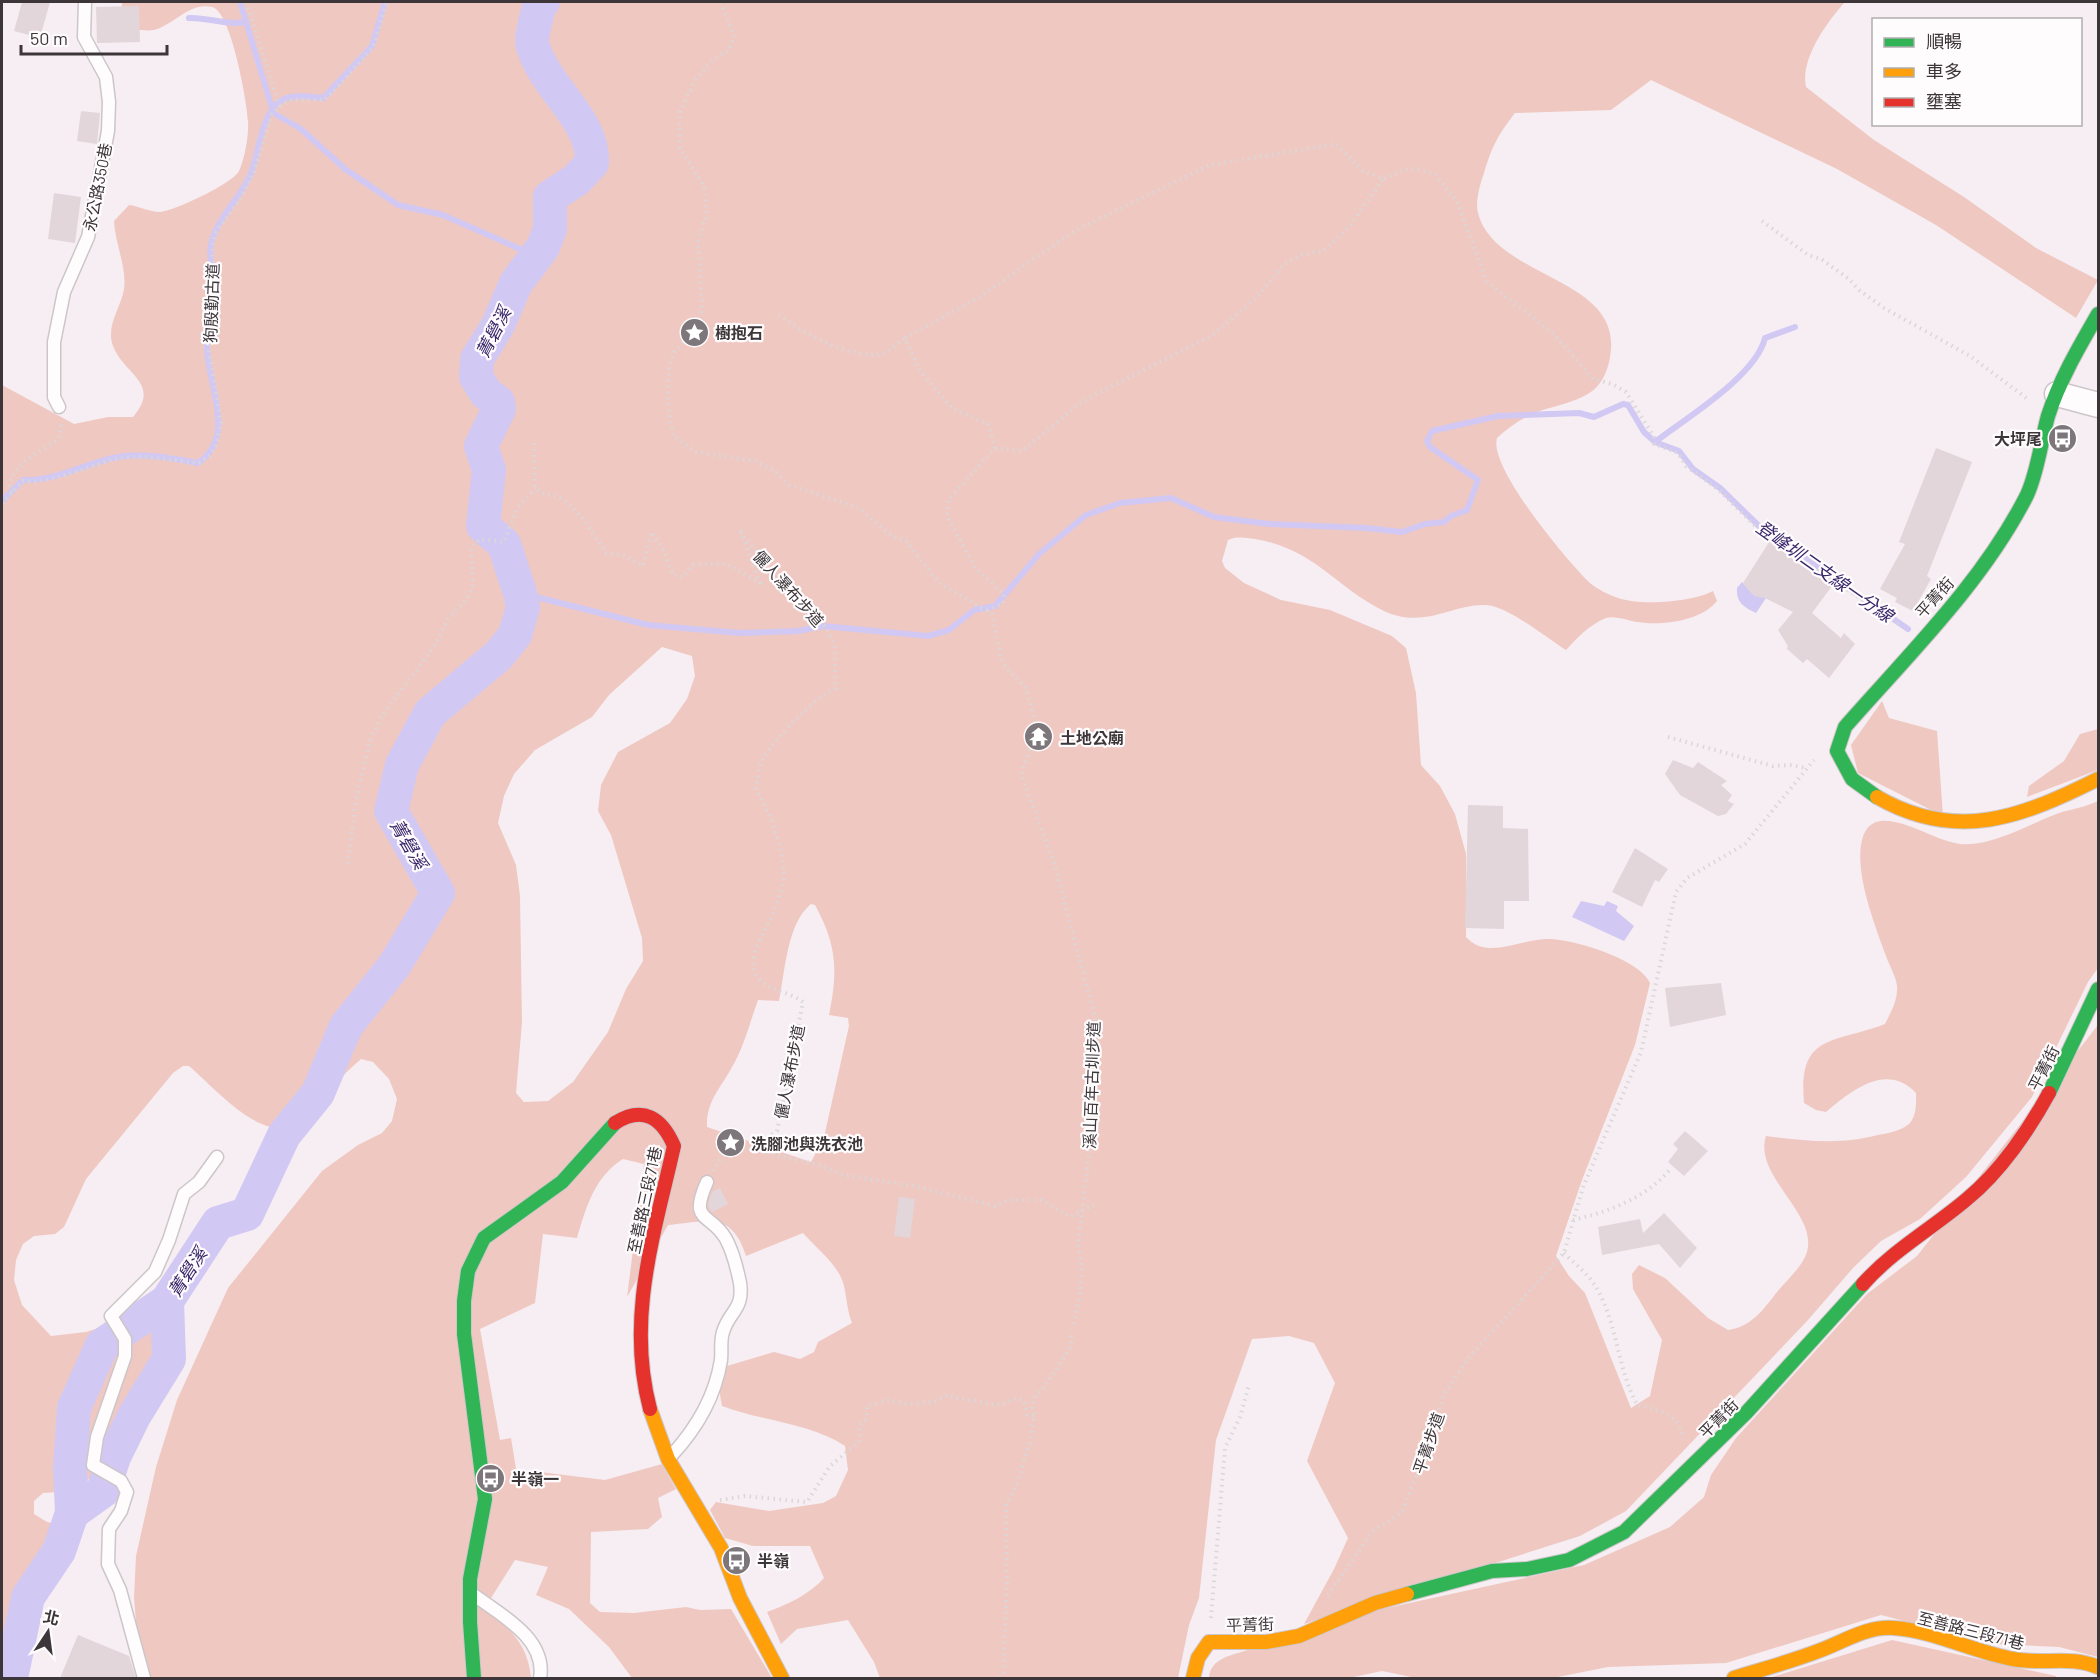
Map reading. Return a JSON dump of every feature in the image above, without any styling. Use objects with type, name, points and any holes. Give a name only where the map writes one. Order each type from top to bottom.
[{"type":"street","name":"平菁街","points":[[1836,751],[1845,727],[1919,638],[1970,583],[2011,523],[2028,492],[2053,404],[2080,341],[2098,314]]},
{"type":"street","points":[[2053,404],[2098,405]]},
{"type":"street","points":[[1836,751],[1852,778],[1901,810],[1937,822],[1977,824],[2022,815],[2098,779]]},
{"type":"street","name":"平菁街","points":[[1209,1642],[1266,1642],[1299,1636],[1375,1603],[1492,1571],[1527,1569],[1569,1560],[1624,1532],[1746,1413],[1880,1265],[1970,1198],[2005,1159],[2048,1096],[2098,989]]},
{"type":"street","name":"至善路三段71巷","points":[[474,1678],[470,1592],[472,1564],[485,1500],[462,1311],[468,1273],[479,1242],[564,1181],[616,1120],[637,1112],[655,1117],[667,1128],[674,1146],[644,1283],[639,1328],[641,1376],[651,1415],[668,1459],[721,1548],[740,1598],[782,1678]]},
{"type":"street","name":"至善路三段71巷","points":[[1734,1678],[1822,1650],[1855,1634],[1893,1628],[1938,1636],[1985,1654],[2036,1662],[2079,1659],[2098,1667]]},
{"type":"street","points":[[1193,1678],[1198,1658],[1209,1642]]},
{"type":"lane","name":"永公路350巷","points":[[57,404],[54,342],[64,292],[88,237],[108,131],[109,102],[106,76],[84,37],[85,2]]},
{"type":"lane","points":[[144,1678],[120,1590],[108,1564],[109,1529],[121,1511],[127,1492],[121,1481],[93,1465],[97,1437],[125,1356],[125,1339],[111,1316],[155,1272],[169,1240],[183,1194],[199,1182],[217,1157]]},
{"type":"lane","points":[[668,1459],[686,1440],[708,1408],[721,1361],[723,1332],[741,1303],[736,1265],[725,1239],[701,1215],[699,1204],[707,1182]]},
{"type":"lane","points":[[470,1592],[522,1630],[536,1653],[542,1670],[540,1678]]},
{"type":"path","points":[[246,2],[279,105],[289,100],[324,100],[332,93],[373,47],[387,2]]},
{"type":"path","points":[[721,2],[735,37],[728,51],[715,58],[696,79],[679,114],[680,148],[704,186],[707,215],[698,238],[702,310],[690,336],[674,352],[669,368],[668,402],[673,436],[696,452],[755,461],[775,471],[789,485],[859,508],[889,534],[906,541],[939,583],[987,610],[1003,603],[1004,594],[975,568],[948,516],[949,500],[995,448]]},
{"type":"path","name":"狗殷勤古道","points":[[2,503],[23,481],[39,482],[59,478],[119,459],[149,456],[199,463],[210,456],[216,445],[221,423],[209,350],[214,276],[212,246],[216,232],[240,200],[254,172],[267,126],[279,105]]},
{"type":"path","points":[[779,315],[793,326],[849,352],[883,354],[905,338],[978,297],[1074,231],[1210,165],[1336,144],[1362,171],[1383,179]]},
{"type":"path","points":[[995,448],[1022,451],[1083,401],[1213,335],[1257,297],[1284,264],[1303,254],[1323,251],[1349,227],[1383,179],[1409,168],[1434,173],[1457,201],[1487,282],[1555,335],[1593,379],[1612,384],[1626,392],[1654,437],[1654,444],[1678,453],[1686,466],[1719,490],[1758,529],[1919,638]]},
{"type":"path","points":[[1762,221],[1808,255],[1821,259],[1884,308],[2053,404]]},
{"type":"path","points":[[905,338],[919,369],[953,409],[988,424],[995,448]]},
{"type":"path","points":[[11,491],[14,472],[22,461],[59,438],[61,426],[49,412],[57,404]]},
{"type":"path","points":[[348,864],[360,780],[370,741],[382,715],[434,647],[448,619],[468,598],[473,585],[471,548],[480,539],[504,542],[517,509],[535,487],[534,443]]},
{"type":"path","name":"儷人瀑布步道","points":[[535,487],[546,496],[559,497],[577,512],[606,553],[623,555],[643,566],[651,532],[663,548],[673,575],[683,577],[693,565],[726,563],[760,583],[741,532],[787,590],[826,628],[835,646],[835,689],[823,692],[810,704],[764,758],[756,784],[756,789],[777,832],[784,878],[773,915],[757,944],[753,970],[758,979],[803,1002],[777,1131],[751,1149]]},
{"type":"path","name":"溪山百年古圳步道","points":[[987,610],[992,614],[1002,663],[1026,688],[1037,728],[1022,774],[1054,863],[1095,1017],[1090,1059],[1094,1110],[1078,1245],[1082,1262],[1079,1305],[1072,1329]]},
{"type":"path","points":[[1668,737],[1773,766],[1790,765],[1806,768]]},
{"type":"path","points":[[1684,1443],[1683,1430],[1676,1419],[1655,1408],[1638,1406],[1628,1389],[1622,1358],[1596,1286],[1564,1253],[1582,1187],[1641,1052],[1676,892],[1687,878],[1745,844],[1812,761],[1836,751]]},
{"type":"path","points":[[707,1182],[726,1150],[742,1147],[819,1165],[844,1175],[914,1186],[995,1206],[1008,1200],[1041,1200],[1070,1217],[1083,1208],[1097,1203]]},
{"type":"path","points":[[1574,1220],[1623,1205],[1662,1180],[1671,1168]]},
{"type":"path","name":"平菁步道","points":[[1326,1598],[1372,1532],[1402,1512],[1429,1444],[1443,1396],[1467,1360],[1564,1253]]},
{"type":"path","points":[[999,1678],[1003,1673],[1007,1596],[1006,1504],[1017,1486],[1034,1416],[1032,1407],[1036,1394],[1045,1387],[1071,1346],[1071,1335]]},
{"type":"path","points":[[1209,1642],[1226,1448],[1240,1417],[1250,1385]]},
{"type":"path","points":[[696,1505],[745,1496],[807,1502],[830,1466],[859,1442],[860,1425],[867,1418],[867,1406],[888,1400],[907,1404],[934,1402],[947,1395],[960,1400],[982,1400],[996,1406],[1018,1398],[1024,1401],[1026,1415],[1034,1416]]},
{"type":"shaded area","points":[[122,2],[1845,2],[1816,42],[1807,65],[1806,87],[1874,140],[1964,197],[2036,248],[2098,280],[2076,318],[1936,225],[1837,169],[1651,80],[1611,110],[1515,113],[1496,141],[1490,155],[1478,193],[1478,213],[1489,234],[1506,251],[1576,291],[1595,306],[1608,325],[1611,349],[1606,371],[1594,390],[1577,399],[1530,415],[1497,438],[1498,452],[1505,470],[1532,514],[1549,536],[1590,583],[1607,594],[1628,600],[1653,602],[1693,598],[1713,591],[1717,601],[1701,613],[1669,622],[1648,623],[1606,618],[1579,636],[1566,650],[1517,617],[1487,605],[1474,605],[1412,618],[1384,611],[1309,560],[1276,544],[1255,539],[1228,540],[1222,561],[1225,568],[1244,583],[1281,600],[1330,610],[1392,636],[1406,648],[1416,693],[1421,765],[1440,786],[1455,814],[1466,854],[1466,937],[1474,944],[1493,948],[1546,939],[1587,946],[1633,966],[1644,974],[1650,983],[1635,1045],[1582,1180],[1556,1256],[1569,1276],[1585,1293],[1631,1408],[1650,1396],[1662,1340],[1633,1289],[1632,1274],[1639,1265],[1665,1278],[1708,1318],[1728,1330],[1743,1325],[1756,1317],[1767,1305],[1798,1268],[1807,1252],[1808,1237],[1803,1223],[1768,1166],[1764,1151],[1766,1136],[1809,1141],[1850,1140],[1898,1130],[1909,1124],[1913,1117],[1916,1109],[1916,1093],[1905,1084],[1893,1080],[1882,1080],[1858,1088],[1826,1112],[1816,1110],[1804,1103],[1804,1080],[1807,1064],[1813,1053],[1835,1039],[1885,1024],[1895,1001],[1897,991],[1894,974],[1871,914],[1863,883],[1860,853],[1862,840],[1868,827],[1878,822],[1890,821],[1948,841],[1972,844],[2010,834],[2059,813],[2098,801],[2098,968],[2088,982],[2032,1097],[1966,1177],[1920,1219],[1881,1241],[1853,1268],[1808,1320],[1626,1511],[1580,1536],[1304,1624],[1348,1538],[1307,1461],[1335,1383],[1314,1343],[1289,1336],[1252,1339],[1216,1440],[1199,1598],[1189,1625],[1178,1678],[880,1678],[874,1662],[848,1620],[797,1629],[781,1644],[767,1612],[805,1594],[824,1578],[810,1546],[753,1546],[725,1538],[710,1510],[716,1502],[769,1511],[823,1503],[836,1496],[848,1470],[845,1446],[817,1432],[722,1406],[719,1389],[727,1366],[774,1352],[800,1359],[814,1352],[818,1342],[852,1323],[844,1286],[833,1264],[803,1233],[746,1256],[734,1232],[726,1225],[707,1221],[668,1225],[627,1297],[644,1164],[623,1159],[605,1175],[592,1194],[577,1238],[543,1234],[535,1303],[480,1329],[500,1440],[511,1438],[516,1469],[605,1480],[662,1464],[676,1489],[658,1498],[662,1517],[648,1529],[591,1532],[590,1603],[600,1612],[634,1613],[686,1607],[700,1610],[731,1609],[772,1678],[632,1678],[609,1647],[569,1609],[536,1595],[548,1567],[515,1560],[484,1609],[510,1630],[516,1638],[526,1656],[531,1678],[141,1678],[134,1598],[136,1556],[156,1467],[177,1400],[228,1288],[322,1171],[358,1145],[382,1133],[392,1121],[397,1099],[389,1079],[373,1062],[361,1059],[338,1082],[327,1104],[307,1122],[289,1128],[271,1127],[253,1120],[189,1066],[183,1066],[173,1073],[86,1179],[64,1227],[55,1234],[34,1236],[23,1244],[16,1260],[14,1280],[22,1305],[51,1336],[86,1332],[141,1315],[155,1316],[180,1324],[183,1335],[180,1355],[121,1460],[87,1480],[58,1492],[43,1493],[34,1501],[34,1514],[47,1522],[61,1525],[69,1537],[58,1556],[37,1577],[23,1604],[19,1622],[24,1644],[17,1678],[2,1678],[2,385],[74,424],[108,417],[133,417],[144,395],[142,386],[117,354],[111,336],[111,329],[124,289],[114,221],[129,205],[160,212],[177,207],[226,183],[239,171],[248,133],[247,111],[237,58],[226,24],[219,12],[212,7],[196,8],[154,30],[136,30],[121,14]],"holes":[[[662,647],[692,656],[695,676],[687,699],[670,723],[618,752],[601,785],[598,811],[611,835],[642,938],[643,961],[626,989],[608,1032],[573,1082],[548,1101],[524,1102],[516,1093],[522,1022],[520,896],[516,865],[498,823],[504,796],[514,774],[535,750],[592,717],[609,695]],[[811,904],[815,905],[828,933],[834,959],[834,985],[829,1015],[848,1018],[849,1026],[824,1137],[811,1162],[707,1127],[712,1102],[740,1051],[758,1000],[779,1001],[792,935],[803,912]]]},
{"type":"shaded area","points":[[1742,582],[1752,593],[1766,598],[1756,613],[1739,601],[1737,588]]},
{"type":"shaded area","points":[[1882,701],[1889,718],[1937,731],[1943,816],[1858,773],[1851,745]]},
{"type":"shaded area","points":[[2098,729],[2098,770],[2027,797],[2029,786],[2064,761],[2080,734]]},
{"type":"shaded area","points":[[1581,901],[1604,906],[1607,901],[1618,906],[1616,911],[1634,926],[1624,941],[1572,917]]},
{"type":"shaded area","points":[[2098,1025],[2098,1657],[2059,1647],[1993,1644],[1881,1615],[1726,1663],[1608,1667],[1553,1678],[1416,1678],[1382,1671],[1349,1678],[1209,1678],[1212,1668],[1223,1658],[1382,1609],[1584,1565],[1670,1527],[1704,1497],[1711,1475],[1736,1438],[1867,1294],[1917,1256]]},
{"type":"shaded area","points":[[1892,1640],[2056,1676],[2057,1678],[1769,1678]]},
{"type":"building","points":[[22,2],[50,2],[40,38],[14,31]]},
{"type":"building","points":[[139,6],[140,42],[97,43],[96,7]]},
{"type":"building","points":[[81,111],[100,113],[97,144],[77,141]]},
{"type":"building","points":[[54,193],[81,197],[75,243],[48,239]]},
{"type":"building","points":[[1936,448],[1972,462],[1927,576],[1931,579],[1913,611],[1895,602],[1897,598],[1880,589],[1905,544],[1899,542]]},
{"type":"building","points":[[1771,539],[1835,582],[1812,613],[1841,638],[1844,633],[1855,644],[1829,678],[1807,659],[1803,663],[1787,649],[1788,646],[1778,630],[1793,612],[1765,598],[1754,596],[1743,583]]},
{"type":"building","points":[[1673,760],[1693,768],[1698,762],[1727,781],[1721,785],[1732,795],[1728,801],[1734,804],[1726,814],[1718,816],[1680,795],[1665,774]]},
{"type":"building","points":[[1468,805],[1503,806],[1503,828],[1528,829],[1529,901],[1504,901],[1504,929],[1465,928]]},
{"type":"building","points":[[1635,848],[1668,869],[1659,882],[1655,880],[1642,907],[1612,892]]},
{"type":"building","points":[[1721,983],[1726,1015],[1670,1027],[1665,988]]},
{"type":"building","points":[[1685,1131],[1708,1151],[1684,1176],[1668,1162],[1678,1149],[1673,1144]]},
{"type":"building","points":[[720,1188],[728,1204],[712,1212],[708,1205],[712,1192]]},
{"type":"building","points":[[899,1197],[915,1199],[910,1238],[894,1236]]},
{"type":"building","points":[[1664,1213],[1697,1248],[1680,1268],[1659,1244],[1602,1255],[1598,1227],[1640,1219],[1643,1233]]},
{"type":"building","points":[[78,1635],[129,1656],[136,1678],[60,1678]]},
{"type":"waterway","points":[[240,2],[272,108]]},
{"type":"waterway","points":[[2,501],[23,480],[48,478],[118,457],[148,456],[198,463],[210,452],[216,439],[218,425],[218,410],[207,349],[212,285],[210,248],[214,235],[223,217],[247,182],[263,129],[273,108],[281,101],[291,97],[323,98],[372,46],[385,2]]},
{"type":"waterway","name":"菁礐溪","points":[[11,1678],[28,1597],[59,1551],[72,1513],[103,1491],[114,1457],[134,1416],[169,1359],[167,1301],[218,1223],[247,1214],[284,1135],[318,1093],[346,1026],[394,966],[438,893],[391,811],[402,765],[430,713],[499,655],[515,635],[523,607],[504,544],[483,526],[489,470],[481,446],[499,409],[498,402],[486,393],[476,377],[477,359],[498,325],[516,283],[543,247],[550,229],[550,197],[576,180],[592,163],[591,147],[586,133],[548,77],[533,47],[534,27],[539,6],[543,2]]},
{"type":"waterway","points":[[189,18],[232,23],[245,22]]},
{"type":"waterway","points":[[275,114],[301,129],[345,169],[398,205],[443,215],[536,256]]},
{"type":"waterway","points":[[1655,442],[1701,409],[1734,381],[1759,352],[1765,338],[1795,327]]},
{"type":"waterway","name":"登峰圳二支線一分線","points":[[520,593],[648,625],[740,633],[798,631],[823,626],[928,636],[949,630],[974,610],[995,606],[1039,554],[1086,515],[1120,503],[1171,498],[1214,517],[1269,524],[1366,528],[1402,532],[1425,524],[1444,522],[1451,516],[1467,510],[1478,480],[1430,447],[1427,441],[1432,431],[1498,416],[1579,413],[1594,417],[1623,404],[1628,405],[1644,432],[1655,442],[1679,451],[1693,469],[1720,488],[1760,527],[1908,629]]},
{"type":"waterway","points":[[72,1513],[70,1468],[74,1408],[102,1345],[167,1301]]},
{"type":"traffic: fast","points":[[1877,797],[1852,779],[1837,751],[1845,727],[1944,616],[1989,558],[2009,527],[2031,486],[2048,416],[2058,389],[2098,314]]},
{"type":"traffic: fast","points":[[2049,1093],[2098,989]]},
{"type":"traffic: fast","points":[[474,1678],[470,1579],[485,1499],[464,1334],[464,1301],[468,1271],[484,1238],[562,1182],[615,1123]]},
{"type":"traffic: fast","points":[[1407,1594],[1492,1571],[1527,1569],[1569,1560],[1624,1532],[1746,1413],[1863,1284]]},
{"type":"traffic: slow","points":[[1877,797],[1906,811],[1935,819],[1962,822],[1989,820],[2016,814],[2043,804],[2098,779]]},
{"type":"traffic: slow","points":[[650,1409],[668,1459],[721,1548],[740,1598],[782,1678]]},
{"type":"traffic: slow","points":[[1193,1678],[1198,1658],[1209,1642],[1266,1642],[1299,1636],[1375,1603],[1407,1594]]},
{"type":"traffic: slow","points":[[1734,1678],[1810,1654],[1865,1632],[1884,1628],[1925,1633],[2013,1659],[2067,1661],[2087,1663],[2098,1667]]},
{"type":"traffic: jam","points":[[1863,1284],[1887,1260],[1954,1210],[1991,1176],[2023,1136],[2049,1093]]},
{"type":"traffic: jam","points":[[615,1123],[634,1115],[650,1117],[664,1128],[674,1146],[651,1244],[642,1309],[643,1375],[650,1409]]},
{"type":"place","name":"樹抱石","points":[[694,332]]},
{"type":"place","name":"大坪尾","points":[[2063,438]]},
{"type":"place","name":"土地公廟","points":[[1039,737]]},
{"type":"place","name":"洗腳池與洗衣池","points":[[730,1143]]},
{"type":"place","name":"半嶺一","points":[[490,1478]]},
{"type":"place","name":"半嶺","points":[[736,1560]]}]
